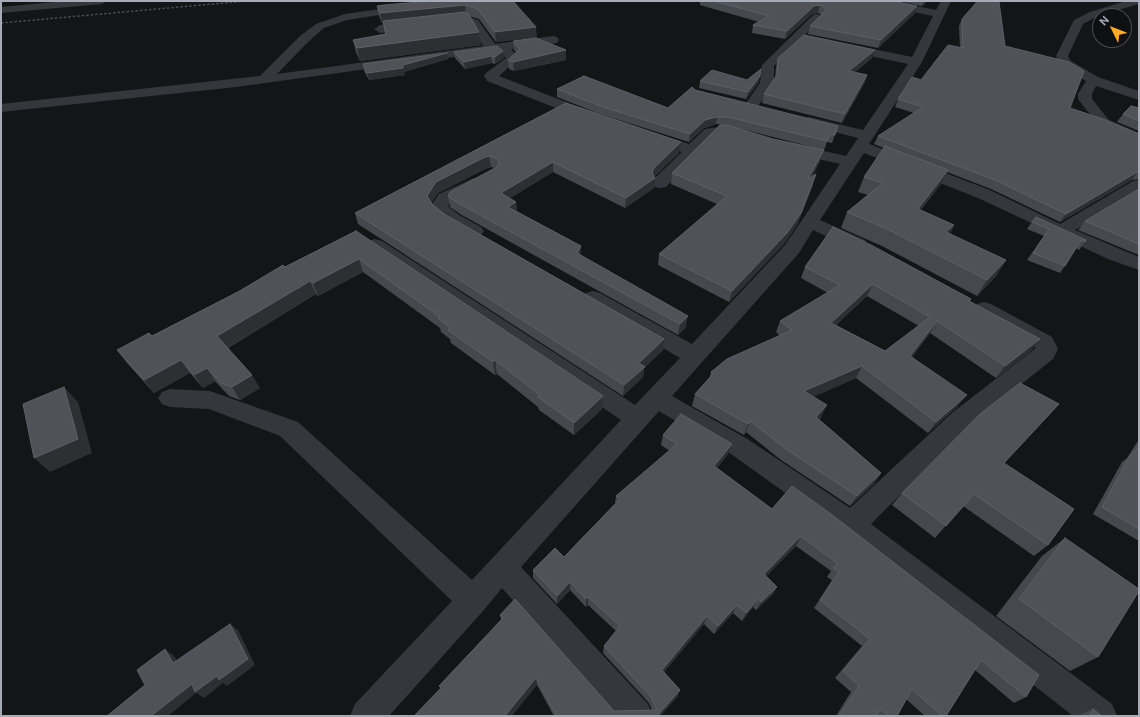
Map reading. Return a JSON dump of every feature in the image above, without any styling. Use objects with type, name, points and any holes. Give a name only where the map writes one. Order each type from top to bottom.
[{"type":"street","points":[[1,10],[102,1]]},
{"type":"street","points":[[367,716],[792,249],[916,62],[943,8],[875,1]]},
{"type":"street","points":[[1138,1],[1094,14],[1078,22],[1062,56],[1066,63],[1093,80],[1139,96]]},
{"type":"street","points":[[264,79],[304,39],[320,26],[345,17],[417,7]]},
{"type":"street","points":[[369,13],[380,29],[394,62]]},
{"type":"street","points":[[751,106],[767,83],[768,65],[817,17]]},
{"type":"street","points":[[380,29],[466,19],[474,22],[496,48],[513,58],[508,64],[491,76],[492,78],[601,121]]},
{"type":"street","points":[[796,37],[916,62]]},
{"type":"street","points":[[1,108],[264,79],[553,40]]},
{"type":"street","points":[[1093,80],[1086,94],[1086,99],[1104,123],[1139,138]]},
{"type":"street","points":[[736,102],[766,110]]},
{"type":"street","points":[[797,118],[859,148],[984,194],[1061,231],[1139,264]]},
{"type":"street","points":[[660,183],[710,132],[716,130],[726,130],[755,139]]},
{"type":"street","points":[[641,134],[692,150]]},
{"type":"street","points":[[776,145],[859,148]]},
{"type":"street","points":[[488,238],[453,219],[439,207],[440,203],[445,198],[491,173]]},
{"type":"street","points":[[1061,231],[1139,185]]},
{"type":"street","points":[[810,222],[874,251]]},
{"type":"street","points":[[361,235],[638,419]]},
{"type":"street","points":[[578,290],[695,356]]},
{"type":"street","points":[[851,525],[961,419],[1045,353],[1047,349],[1044,343],[969,302]]},
{"type":"street","points":[[170,398],[210,400],[289,429],[473,601]]},
{"type":"street","points":[[657,398],[740,448],[851,525],[1100,716]]},
{"type":"street","points":[[503,568],[636,716]]},
{"type":"building","points":[[431,1],[513,1],[536,27],[495,32],[478,9],[465,5],[380,13],[377,6]]},
{"type":"building","points":[[714,1],[893,1],[917,6],[881,40],[810,26],[826,10],[826,8],[820,5],[814,6],[787,31],[753,25],[769,16]]},
{"type":"building","points":[[977,1],[999,2],[1005,46],[1069,62],[1084,71],[1070,108],[1103,119],[1139,134],[1139,171],[1066,214],[995,180],[878,136],[923,107],[898,99],[912,77],[921,80],[948,45],[963,48],[962,19]]},
{"type":"building","points":[[464,12],[468,13],[479,32],[357,48],[353,40],[386,34],[383,21]]},
{"type":"building","points":[[804,35],[875,50],[849,71],[867,75],[845,114],[764,94],[777,75],[778,58]]},
{"type":"building","points":[[536,38],[566,50],[513,62],[508,60],[520,49],[513,41]]},
{"type":"building","points":[[497,46],[503,51],[495,57],[491,56],[464,62],[454,52]]},
{"type":"building","points":[[447,53],[403,65],[403,68],[367,73],[363,64]]},
{"type":"building","points":[[761,69],[760,76],[748,92],[700,81],[712,70],[747,80]]},
{"type":"building","points":[[584,76],[668,108],[692,87],[695,90],[838,126],[835,135],[830,134],[827,141],[728,117],[717,117],[705,120],[690,134],[600,106],[557,89]]},
{"type":"building","points":[[566,103],[681,142],[654,168],[652,173],[655,178],[626,198],[553,162],[501,193],[516,202],[508,207],[581,246],[577,253],[688,316],[680,324],[458,203],[448,196],[450,192],[497,167],[499,162],[496,158],[489,156],[483,158],[436,182],[427,196],[432,204],[444,214],[664,339],[639,363],[645,367],[624,385],[355,213]]},
{"type":"building","points":[[1131,106],[1139,108],[1139,121],[1123,114]]},
{"type":"building","points":[[720,125],[727,125],[773,139],[824,150],[808,179],[816,174],[801,213],[787,233],[732,291],[659,254],[727,196],[672,173]]},
{"type":"building","points":[[885,146],[948,170],[918,209],[954,225],[946,232],[1006,260],[987,280],[889,230],[847,212],[883,183],[864,177]]},
{"type":"building","points":[[1139,189],[1139,244],[1085,221]]},
{"type":"building","points":[[1036,217],[1086,240],[1085,242],[1081,240],[1065,266],[1033,253],[1049,229],[1032,222]]},
{"type":"building","points":[[833,227],[871,245],[971,299],[969,301],[1040,339],[1005,366],[937,321],[910,356],[967,395],[936,422],[862,366],[804,391],[827,405],[816,417],[881,473],[857,496],[786,449],[750,421],[748,424],[695,394],[713,374],[711,372],[727,359],[792,330],[780,321],[840,285],[805,267]],"holes":[[[873,284],[930,317],[885,351],[831,323]]]},
{"type":"building","points":[[356,231],[603,396],[574,423],[538,397],[540,395],[495,360],[493,362],[448,330],[450,328],[438,318],[440,317],[359,259],[313,283],[310,281],[217,336],[252,375],[232,387],[221,383],[207,368],[194,375],[181,360],[144,380],[117,350],[149,333],[152,336],[238,292],[283,265],[285,267]]},
{"type":"building","points":[[1020,383],[1059,404],[1004,463],[1074,509],[1048,545],[974,494],[946,526],[902,493],[980,414]]},
{"type":"building","points":[[64,387],[78,439],[34,458],[23,404]]},
{"type":"building","points":[[681,414],[732,444],[714,466],[772,509],[792,486],[831,514],[1039,675],[1026,697],[981,660],[946,716],[942,716],[912,689],[897,716],[889,716],[880,709],[876,716],[839,716],[859,686],[843,671],[870,639],[820,600],[839,572],[833,568],[837,563],[801,536],[764,574],[777,587],[761,602],[758,599],[746,613],[737,605],[718,626],[707,616],[662,670],[680,690],[657,716],[557,716],[536,678],[505,716],[414,716],[441,688],[439,686],[503,618],[500,615],[515,599],[614,711],[657,710],[651,697],[604,646],[620,626],[588,597],[586,599],[570,582],[557,596],[533,570],[555,548],[564,557],[620,499],[616,496],[677,444],[663,435]]},
{"type":"building","points":[[1139,445],[1139,529],[1102,507],[1131,454],[1132,455]]},
{"type":"building","points":[[1065,538],[1139,589],[1098,657],[1019,599]]},
{"type":"building","points":[[230,624],[248,659],[219,680],[217,676],[195,692],[192,684],[151,716],[107,716],[145,685],[137,670],[165,649],[173,663]]},
{"type":"building","points":[[1093,709],[1102,716],[1090,716]]},
{"type":"railway","points":[[1,23],[247,1]]}]
